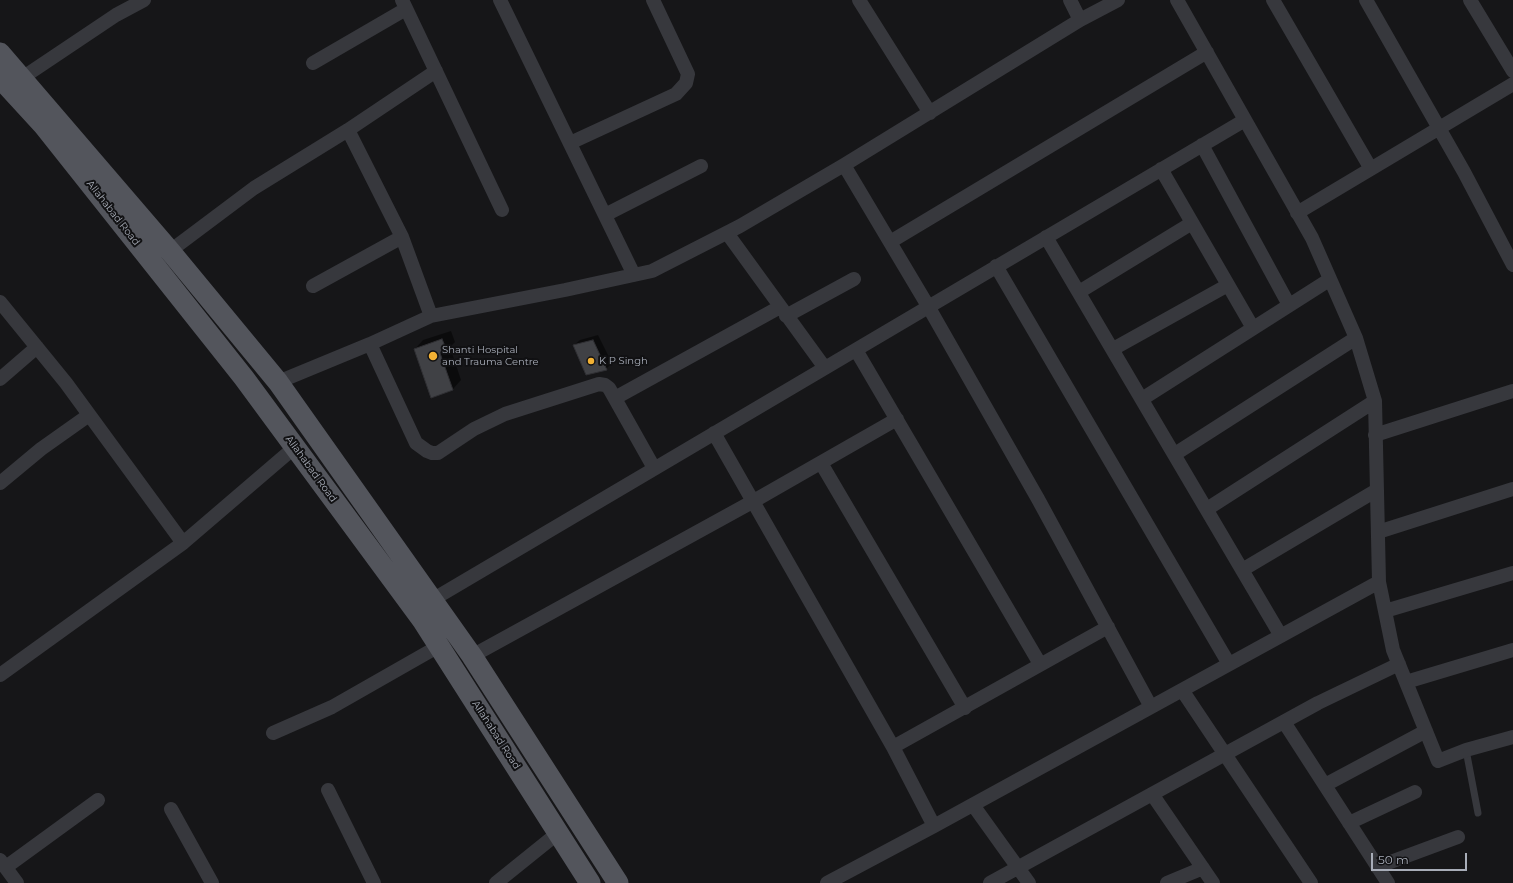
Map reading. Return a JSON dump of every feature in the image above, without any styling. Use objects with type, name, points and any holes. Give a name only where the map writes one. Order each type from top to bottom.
[{"type":"main road","points":[[0,53],[170,251],[278,382],[472,656],[618,883]]},
{"type":"main road","name":"Allahabad Road","points":[[0,78],[44,126],[239,372],[423,621],[590,883]]},
{"type":"street","points":[[22,78],[116,15],[144,0]]},
{"type":"street","points":[[500,0],[634,275]]},
{"type":"street","points":[[570,143],[676,94],[686,84],[688,74],[653,0]]},
{"type":"street","points":[[859,0],[930,113]]},
{"type":"street","points":[[1070,0],[1080,20]]},
{"type":"street","points":[[278,382],[370,344],[431,316],[565,290],[652,271],[727,233],[844,165],[1080,20],[1118,0]]},
{"type":"street","points":[[1177,0],[1312,238],[1329,280],[1356,338],[1375,401],[1380,582],[1385,611],[1393,650],[1438,761],[1466,750],[1513,738]]},
{"type":"street","points":[[1273,0],[1370,169]]},
{"type":"street","points":[[1366,0],[1464,172],[1513,265]]},
{"type":"street","points":[[1470,0],[1513,71]]},
{"type":"street","points":[[313,63],[404,5],[502,210]]},
{"type":"street","points":[[890,242],[1207,52]]},
{"type":"street","points":[[170,251],[254,188],[348,130],[436,71]]},
{"type":"street","points":[[1297,213],[1513,84]]},
{"type":"street","points":[[432,600],[1245,120]]},
{"type":"street","points":[[348,130],[402,237],[431,316]]},
{"type":"street","points":[[1202,145],[1289,305]]},
{"type":"street","points":[[844,165],[928,306],[1038,499],[1151,707]]},
{"type":"street","points":[[605,215],[702,166]]},
{"type":"street","points":[[1161,169],[1253,328]]},
{"type":"street","points":[[1079,292],[1192,223]]},
{"type":"street","points":[[727,233],[825,368]]},
{"type":"street","points":[[313,286],[402,237]]},
{"type":"street","points":[[1046,237],[1281,636]]},
{"type":"street","points":[[996,266],[1229,664]]},
{"type":"street","points":[[615,398],[783,311],[854,279]]},
{"type":"street","points":[[1142,399],[1329,280]]},
{"type":"street","points":[[1113,349],[1228,285]]},
{"type":"street","points":[[0,302],[37,347],[89,415],[183,543]]},
{"type":"street","points":[[1175,454],[1356,338]]},
{"type":"street","points":[[370,344],[416,442],[427,451],[438,453],[474,429],[505,414],[599,384],[605,385],[609,388],[654,468]]},
{"type":"street","points":[[0,379],[37,347]]},
{"type":"street","points":[[856,350],[1040,664]]},
{"type":"street","points":[[1375,435],[1513,391]]},
{"type":"street","points":[[1207,509],[1375,401]]},
{"type":"street","points":[[0,483],[41,449],[89,415]]},
{"type":"street","points":[[472,656],[752,502],[897,419]]},
{"type":"street","points":[[714,433],[893,747],[934,826]]},
{"type":"street","points":[[0,675],[183,543],[295,447]]},
{"type":"street","points":[[821,462],[965,708]]},
{"type":"street","points":[[1378,532],[1513,489]]},
{"type":"street","points":[[1242,570],[1377,490]]},
{"type":"street","points":[[1385,611],[1513,573]]},
{"type":"street","points":[[826,883],[973,805],[1380,582]]},
{"type":"street","points":[[893,747],[1108,627]]},
{"type":"street","points":[[273,732],[332,707],[439,646]]},
{"type":"street","points":[[1406,682],[1513,650]]},
{"type":"street","points":[[990,883],[1318,703],[1399,664]]},
{"type":"street","points":[[1182,690],[1311,883]]},
{"type":"street","points":[[1284,722],[1388,883]]},
{"type":"street","points":[[1325,785],[1426,731]]},
{"type":"street","points":[[328,790],[374,883]]},
{"type":"street","points":[[1349,823],[1415,792]]},
{"type":"street","points":[[1152,794],[1213,883]]},
{"type":"street","points":[[17,883],[3,864],[98,800]]},
{"type":"street","points":[[973,805],[1029,883]]},
{"type":"street","points":[[171,809],[212,883]]},
{"type":"street","points":[[496,883],[558,833]]},
{"type":"street","points":[[1378,867],[1458,837]]},
{"type":"street","points":[[1167,883],[1203,868]]},
{"type":"lane","points":[[1466,750],[1478,813]]},
{"type":"building","points":[[442,339],[447,351],[440,353],[453,390],[431,398],[414,349]]},
{"type":"building","name":"K P Singh","points":[[593,340],[607,370],[586,375],[573,345]]},
{"type":"place","name":"Shanti Hospital and Trauma Centre","points":[[433,356]]},
{"type":"place","name":"K P Singh","points":[[591,361]]}]
